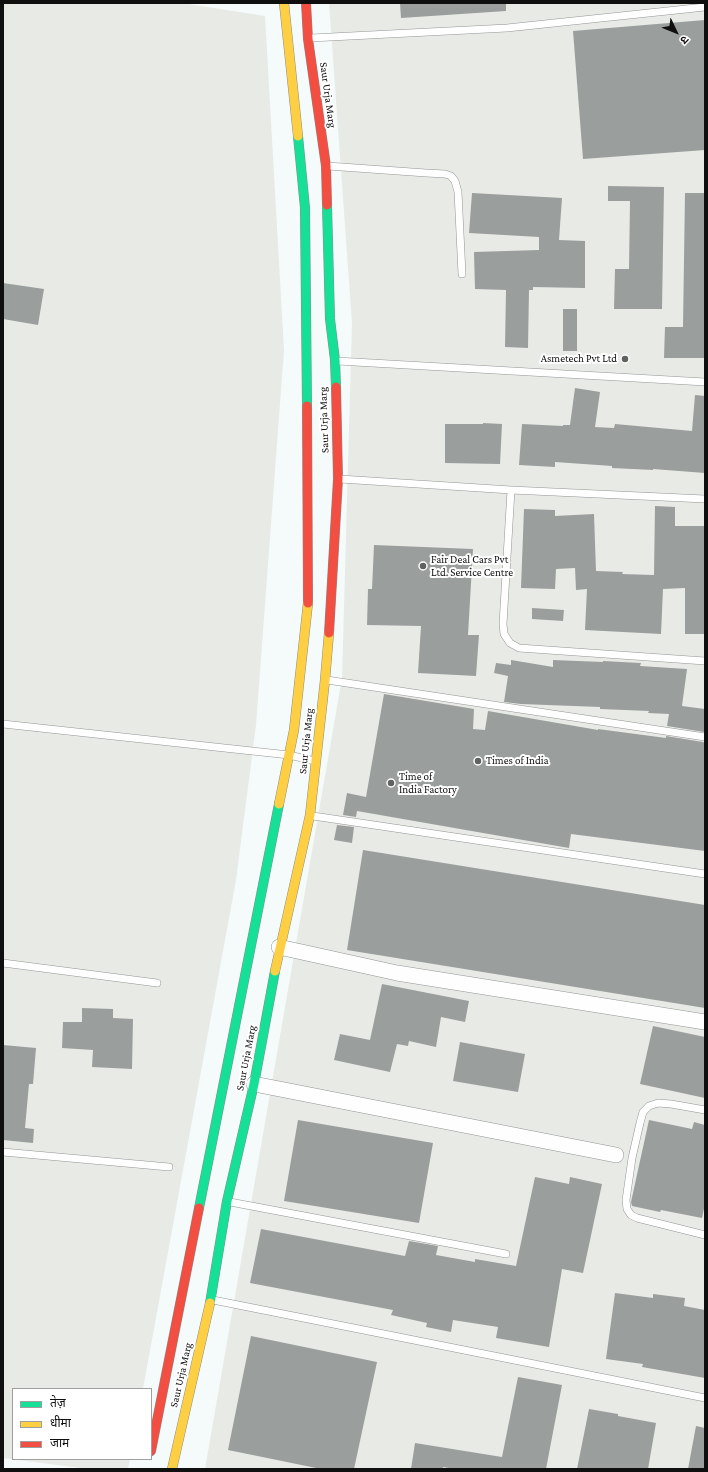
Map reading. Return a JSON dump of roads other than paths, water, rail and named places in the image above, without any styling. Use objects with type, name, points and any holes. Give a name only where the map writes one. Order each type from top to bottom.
[{"type":"street","name":"Saur Urja Marg","points":[[152,1446],[294,730],[308,599],[308,478],[304,208],[294,91],[284,3]]},
{"type":"street","name":"Saur Urja Marg","points":[[172,1469],[211,1300],[227,1201],[254,1084],[279,947],[310,815],[325,680],[332,591],[338,479],[335,360],[330,319],[326,166],[308,38],[306,3]]},
{"type":"street","points":[[279,947],[397,973],[705,1022]]},
{"type":"street","points":[[254,1084],[616,1155]]},
{"type":"lane","points":[[308,38],[507,28],[705,7]]},
{"type":"lane","points":[[326,166],[445,174],[451,176],[455,181],[458,192],[462,274]]},
{"type":"lane","points":[[335,360],[705,382]]},
{"type":"lane","points":[[338,479],[511,490],[705,499]]},
{"type":"lane","points":[[511,490],[503,624],[504,634],[510,643],[519,648],[705,661]]},
{"type":"lane","points":[[325,680],[705,737]]},
{"type":"lane","points":[[3,724],[289,755],[315,761]]},
{"type":"lane","points":[[310,815],[705,874]]},
{"type":"lane","points":[[3,963],[157,983]]},
{"type":"lane","points":[[705,1110],[658,1103],[650,1106],[643,1112],[632,1158],[626,1200],[627,1209],[631,1215],[637,1218],[705,1235]]},
{"type":"lane","points":[[3,1152],[169,1167]]},
{"type":"lane","points":[[616,1155],[632,1158]]},
{"type":"lane","points":[[227,1201],[506,1254]]},
{"type":"lane","points":[[211,1300],[705,1398]]},
{"type":"place","name":"Asmetech Pvt Ltd","points":[[625,359]]},
{"type":"place","name":"Fair Deal Cars Pvt Ltd. Service Centre","points":[[423,566]]},
{"type":"place","name":"Times of India","points":[[478,761]]},
{"type":"place","name":"Time of India Factory","points":[[391,783]]}]
